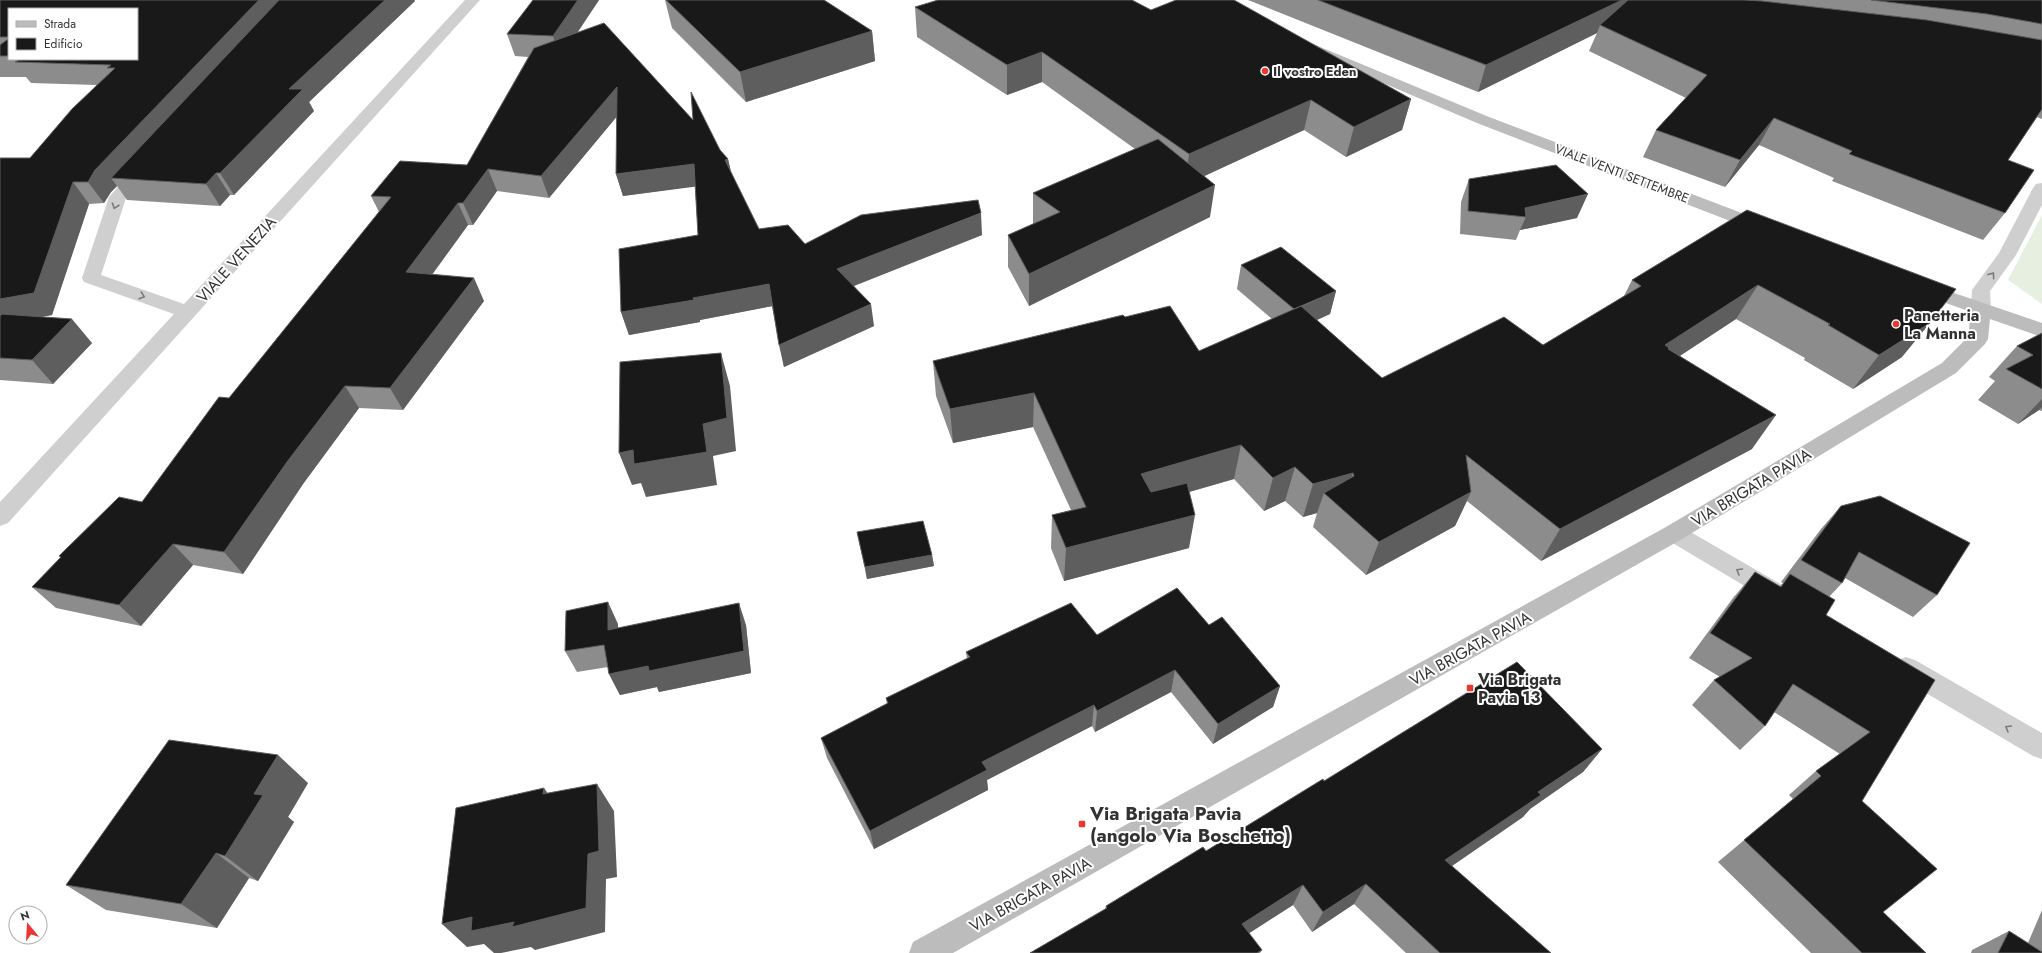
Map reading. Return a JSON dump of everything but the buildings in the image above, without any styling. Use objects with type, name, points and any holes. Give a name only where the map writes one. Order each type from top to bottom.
[{"type":"street","name":"VIALE VENEZIA","points":[[0,517],[473,0]]},
{"type":"street","name":"VIALE VENTI SETTEMBRE","points":[[1302,43],[1483,120],[1773,231]]},
{"type":"street","points":[[155,157],[118,197],[91,278],[188,312]]},
{"type":"street","points":[[1981,310],[1981,290],[2007,255],[2042,188]]},
{"type":"street","points":[[1907,282],[1981,310],[2042,330]]},
{"type":"street","name":"VIA BRIGATA PAVIA","points":[[924,953],[1674,533],[1949,368],[1978,339],[1981,310]]},
{"type":"street","points":[[1674,533],[1797,604]]},
{"type":"street","points":[[1885,656],[2042,747]]},
{"type":"shaded area","points":[[2042,215],[2042,304],[2008,280]]},
{"type":"place","name":"Il vostro Eden","points":[[1265,71]]},
{"type":"place","name":"Panetteria La Manna","points":[[1896,324]]},
{"type":"place","name":"Via Brigata Pavia 13","points":[[1470,688]]},
{"type":"place","name":"Via Brigata Pavia (angolo Via Boschetto)","points":[[1082,824]]}]
